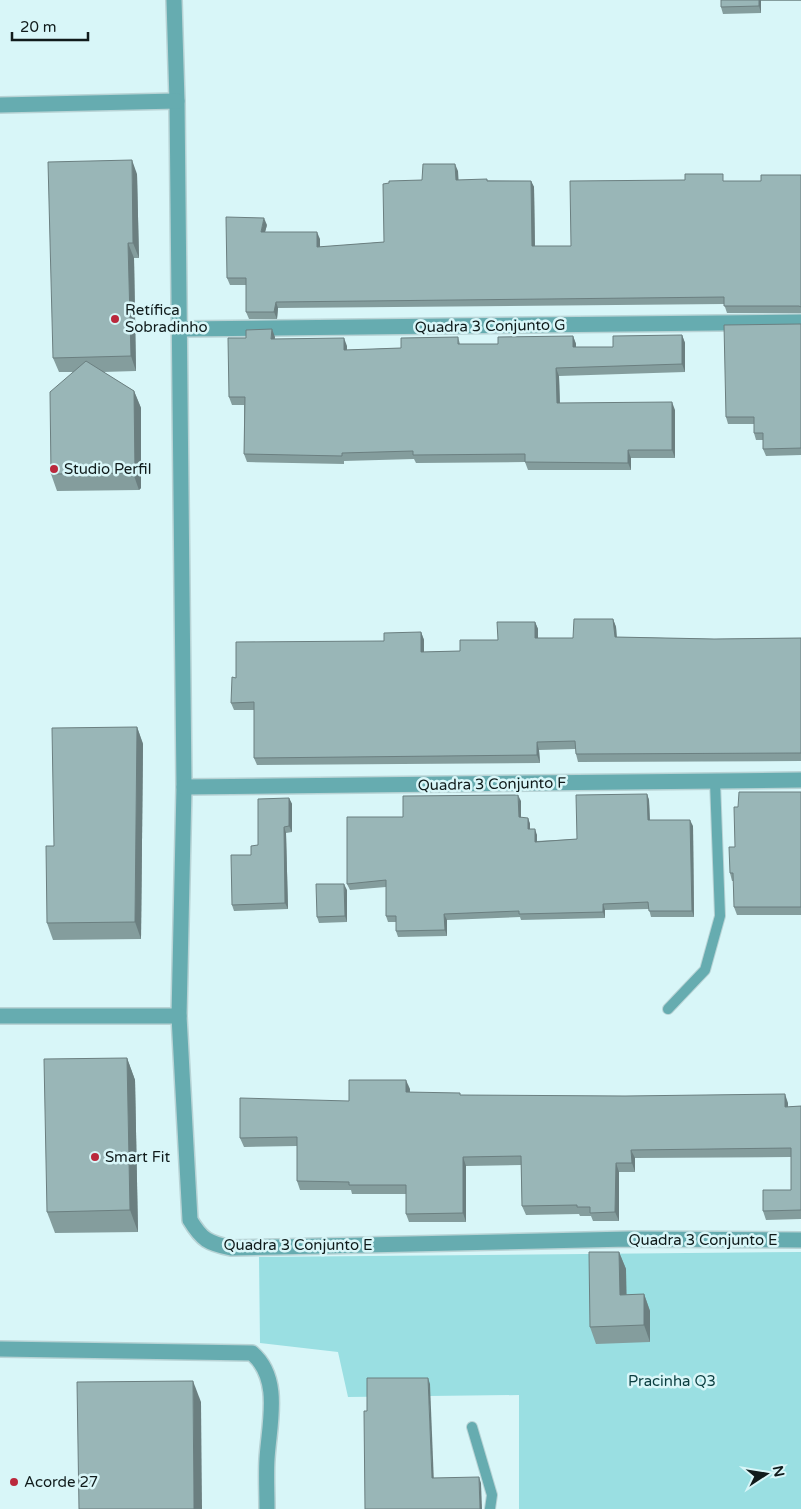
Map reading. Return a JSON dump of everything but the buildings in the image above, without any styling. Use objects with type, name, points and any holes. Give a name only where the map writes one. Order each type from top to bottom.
[{"type":"street","name":"Quadra 3 Conjunto E","points":[[174,0],[177,101],[184,787],[179,1016],[190,1220],[200,1236],[212,1244],[231,1248],[628,1239],[801,1240]]},
{"type":"street","points":[[0,105],[177,101]]},
{"type":"street","name":"Quadra 3 Conjunto G","points":[[179,329],[801,322]]},
{"type":"street","name":"Quadra 3 Conjunto F","points":[[184,787],[801,780]]},
{"type":"street","points":[[0,1016],[179,1016]]},
{"type":"street","points":[[0,1349],[252,1353],[266,1370],[271,1387],[267,1459],[267,1509]]},
{"type":"lane","points":[[668,1009],[705,970],[720,916],[715,781]]},
{"type":"lane","points":[[472,1427],[492,1495],[490,1509]]},
{"type":"green space","name":"Pracinha Q3","points":[[801,1252],[801,1509],[519,1509],[519,1395],[348,1397],[338,1352],[260,1343],[259,1257]]},
{"type":"place","name":"Retífica Sobradinho","points":[[115,319]]},
{"type":"place","name":"Studio Perfil","points":[[54,469]]},
{"type":"place","name":"Smart Fit","points":[[95,1157]]},
{"type":"place","name":"Acorde 27","points":[[14,1482]]}]
